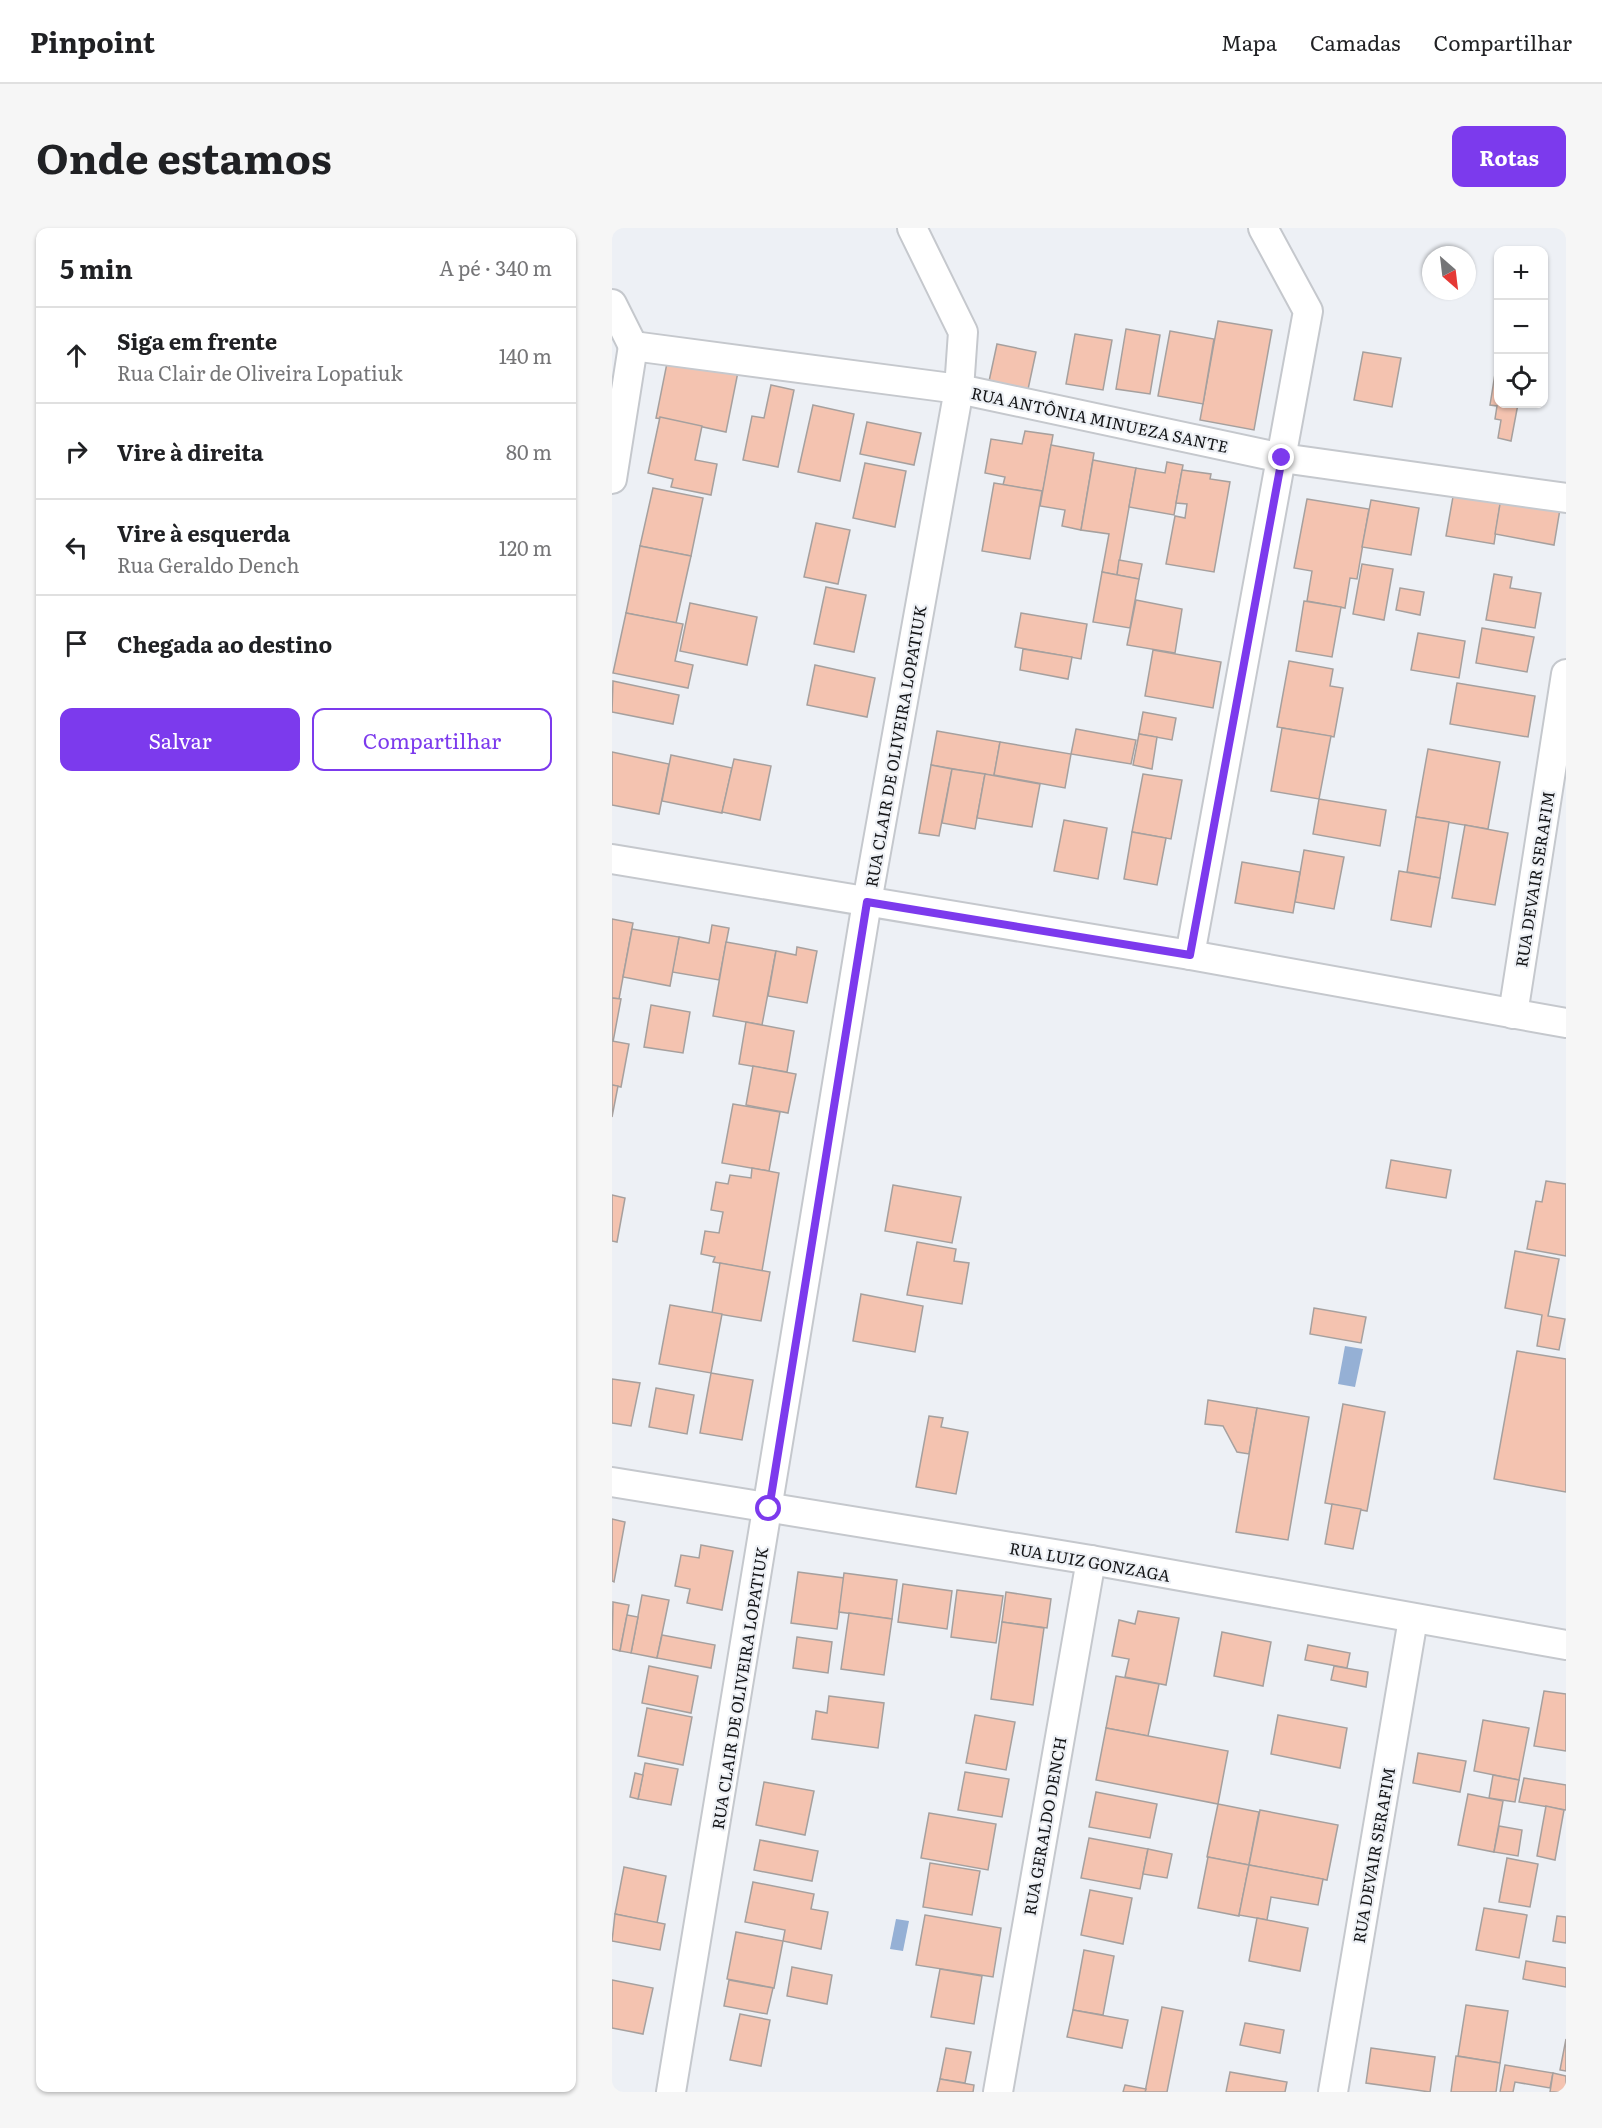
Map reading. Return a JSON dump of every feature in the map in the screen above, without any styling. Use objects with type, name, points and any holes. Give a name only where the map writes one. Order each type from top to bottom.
[{"type":"street","name":"RUA CLAIR DE OLIVEIRA LOPATIUK","points":[[671,2092],[769,1509],[867,902],[959,389],[963,332],[912,228]]},
{"type":"street","points":[[1190,955],[1308,311],[1263,228]]},
{"type":"street","points":[[612,304],[633,346],[612,479]]},
{"type":"street","name":"RUA ANTÔNIA MINUEZA SANTE","points":[[633,346],[959,389],[1282,458],[1566,498]]},
{"type":"street","name":"RUA DEVAIR SERAFIM","points":[[1513,1014],[1566,674]]},
{"type":"street","points":[[612,859],[1190,955],[1566,1023]]},
{"type":"street","name":"RUA LUIZ GONZAGA","points":[[612,1482],[1090,1560],[1566,1645]]},
{"type":"street","name":"RUA GERALDO DENCH","points":[[998,2092],[1090,1560]]},
{"type":"street","name":"RUA DEVAIR SERAFIM","points":[[1332,2092],[1413,1619]]},
{"type":"water","points":[[1345,1346],[1363,1349],[1355,1387],[1338,1384]]},
{"type":"water","points":[[896,1919],[909,1921],[903,1951],[890,1949]]},
{"type":"building","points":[[1218,321],[1272,330],[1254,430],[1200,420]]},
{"type":"building","points":[[1126,329],[1160,335],[1150,394],[1116,389]]},
{"type":"building","points":[[1170,331],[1214,339],[1203,404],[1158,396]]},
{"type":"building","points":[[1075,334],[1112,340],[1103,390],[1066,384]]},
{"type":"building","points":[[997,344],[1036,352],[1027,394],[988,386]]},
{"type":"building","points":[[1363,352],[1401,358],[1392,407],[1354,400]]},
{"type":"building","points":[[667,363],[739,367],[726,432],[656,418]]},
{"type":"building","points":[[1494,380],[1494,406],[1490,405]]},
{"type":"building","points":[[771,385],[794,390],[778,467],[743,460],[752,416],[764,418]]},
{"type":"building","points":[[813,405],[854,414],[840,481],[798,472]]},
{"type":"building","points":[[1497,408],[1517,408],[1511,441],[1498,438],[1501,420],[1495,419]]},
{"type":"building","points":[[660,417],[702,426],[695,460],[717,464],[711,495],[671,487],[673,479],[648,473]]},
{"type":"building","points":[[867,422],[921,433],[914,465],[860,454]]},
{"type":"building","points":[[1025,431],[1053,435],[1043,491],[1003,485],[1005,477],[985,473],[991,439],[1022,444]]},
{"type":"building","points":[[1051,445],[1094,453],[1081,530],[1062,526],[1065,510],[1040,506]]},
{"type":"building","points":[[1093,460],[1136,468],[1117,575],[1102,572],[1109,534],[1081,530]]},
{"type":"building","points":[[1167,462],[1183,465],[1174,515],[1129,507],[1136,468],[1165,473]]},
{"type":"building","points":[[865,463],[906,471],[895,527],[853,518]]},
{"type":"building","points":[[1182,470],[1211,474],[1210,479],[1230,482],[1214,572],[1166,564],[1175,516],[1185,518],[1187,504],[1176,503]]},
{"type":"building","points":[[994,483],[1042,491],[1030,559],[982,551]]},
{"type":"building","points":[[653,488],[703,498],[691,556],[640,546]]},
{"type":"building","points":[[1454,491],[1501,498],[1494,544],[1446,536]]},
{"type":"building","points":[[1501,498],[1560,509],[1554,545],[1495,534]]},
{"type":"building","points":[[1307,499],[1369,509],[1357,579],[1350,578],[1345,608],[1307,601],[1312,571],[1294,568]]},
{"type":"building","points":[[1371,500],[1419,508],[1411,555],[1362,547]]},
{"type":"building","points":[[816,523],[850,530],[838,584],[804,577]]},
{"type":"building","points":[[640,546],[691,556],[676,623],[626,613]]},
{"type":"building","points":[[1119,560],[1142,564],[1139,579],[1117,575]]},
{"type":"building","points":[[1362,564],[1393,569],[1384,620],[1353,614]]},
{"type":"building","points":[[1102,572],[1139,579],[1130,628],[1093,622]]},
{"type":"building","points":[[1494,574],[1512,577],[1510,588],[1541,593],[1535,628],[1486,620]]},
{"type":"building","points":[[826,587],[866,595],[854,652],[814,644]]},
{"type":"building","points":[[1400,588],[1424,592],[1420,615],[1396,610]]},
{"type":"building","points":[[1136,600],[1182,609],[1175,653],[1127,645]]},
{"type":"building","points":[[1304,601],[1341,607],[1332,657],[1296,651]]},
{"type":"building","points":[[690,603],[757,617],[747,665],[680,651]]},
{"type":"building","points":[[626,613],[683,624],[675,661],[693,665],[688,688],[613,673]]},
{"type":"building","points":[[1021,613],[1087,624],[1081,659],[1015,647]]},
{"type":"building","points":[[1482,628],[1534,637],[1527,672],[1476,663]]},
{"type":"building","points":[[1418,633],[1465,641],[1459,678],[1411,670]]},
{"type":"building","points":[[1023,649],[1072,657],[1068,679],[1020,670]]},
{"type":"building","points":[[1153,650],[1221,662],[1213,708],[1145,696]]},
{"type":"building","points":[[1289,661],[1333,669],[1330,686],[1343,688],[1334,737],[1277,727]]},
{"type":"building","points":[[815,665],[875,678],[867,717],[807,705]]},
{"type":"building","points":[[613,681],[679,695],[673,724],[612,712]]},
{"type":"building","points":[[1457,683],[1535,696],[1528,737],[1450,724]]},
{"type":"building","points":[[1143,712],[1176,718],[1172,740],[1139,734]]},
{"type":"building","points":[[1282,728],[1331,736],[1319,799],[1271,791]]},
{"type":"building","points":[[1076,729],[1136,740],[1131,764],[1071,754]]},
{"type":"building","points":[[937,731],[1000,742],[994,776],[931,765]]},
{"type":"building","points":[[1139,734],[1157,737],[1152,769],[1133,765]]},
{"type":"building","points":[[1000,742],[1071,754],[1065,788],[994,775]]},
{"type":"building","points":[[1428,749],[1500,762],[1488,829],[1416,817]]},
{"type":"building","points":[[612,752],[669,764],[659,814],[612,805]]},
{"type":"building","points":[[671,755],[732,768],[722,813],[662,801]]},
{"type":"building","points":[[734,759],[771,766],[760,820],[722,812]]},
{"type":"building","points":[[931,765],[952,769],[939,836],[919,833]]},
{"type":"building","points":[[952,769],[985,774],[975,829],[942,823]]},
{"type":"building","points":[[985,774],[1040,784],[1032,827],[977,818]]},
{"type":"building","points":[[1143,774],[1182,780],[1171,839],[1132,832]]},
{"type":"building","points":[[1319,799],[1386,810],[1380,846],[1313,834]]},
{"type":"building","points":[[1416,817],[1449,822],[1440,878],[1407,872]]},
{"type":"building","points":[[1064,820],[1107,828],[1098,879],[1054,871]]},
{"type":"building","points":[[1465,825],[1508,833],[1495,905],[1452,898]]},
{"type":"building","points":[[1132,832],[1166,838],[1157,885],[1124,879]]},
{"type":"building","points":[[1304,850],[1344,857],[1334,909],[1295,902]]},
{"type":"building","points":[[1242,862],[1300,872],[1293,913],[1235,903]]},
{"type":"building","points":[[1399,871],[1440,878],[1431,927],[1391,920]]},
{"type":"building","points":[[612,919],[633,923],[619,999],[612,998]]},
{"type":"building","points":[[712,925],[729,928],[719,980],[672,972],[679,937],[709,943]]},
{"type":"building","points":[[632,929],[679,937],[670,986],[623,977]]},
{"type":"building","points":[[726,942],[776,951],[762,1025],[713,1016]]},
{"type":"building","points":[[797,947],[817,951],[807,1003],[768,996],[776,951],[796,955]]},
{"type":"building","points":[[612,998],[621,999],[613,1042],[612,1041]]},
{"type":"building","points":[[651,1005],[690,1012],[683,1053],[644,1047]]},
{"type":"building","points":[[746,1022],[794,1031],[787,1072],[739,1064]]},
{"type":"building","points":[[612,1041],[629,1044],[621,1087],[612,1085]]},
{"type":"building","points":[[753,1066],[796,1074],[788,1113],[746,1105]]},
{"type":"building","points":[[612,1085],[618,1086],[612,1117]]},
{"type":"building","points":[[733,1104],[780,1112],[769,1171],[722,1163]]},
{"type":"building","points":[[1391,1160],[1451,1170],[1446,1198],[1386,1188]]},
{"type":"building","points":[[752,1168],[779,1173],[762,1271],[713,1262],[715,1257],[701,1254],[705,1231],[719,1233],[723,1212],[711,1210],[716,1182],[728,1184],[730,1175],[751,1178]]},
{"type":"building","points":[[1546,1181],[1566,1184],[1566,1256],[1527,1249],[1536,1201],[1542,1202]]},
{"type":"building","points":[[893,1185],[961,1197],[952,1243],[885,1231]]},
{"type":"building","points":[[612,1195],[625,1198],[617,1242],[612,1241]]},
{"type":"building","points":[[917,1242],[956,1249],[954,1261],[969,1263],[962,1304],[907,1295]]},
{"type":"building","points":[[1515,1251],[1559,1259],[1548,1316],[1565,1319],[1559,1350],[1537,1346],[1542,1315],[1505,1308]]},
{"type":"building","points":[[720,1263],[770,1272],[761,1321],[712,1313]]},
{"type":"building","points":[[861,1294],[923,1306],[915,1352],[853,1341]]},
{"type":"building","points":[[670,1305],[722,1314],[711,1373],[659,1364]]},
{"type":"building","points":[[1314,1308],[1366,1317],[1361,1343],[1310,1334]]},
{"type":"building","points":[[1517,1351],[1566,1359],[1566,1492],[1494,1479]]},
{"type":"building","points":[[711,1373],[753,1380],[742,1440],[700,1433]]},
{"type":"building","points":[[612,1379],[640,1383],[631,1426],[612,1423]]},
{"type":"building","points":[[656,1388],[694,1395],[687,1434],[649,1427]]},
{"type":"building","points":[[1208,1400],[1257,1408],[1249,1454],[1237,1452],[1223,1426],[1205,1424]]},
{"type":"building","points":[[1343,1404],[1385,1412],[1367,1511],[1325,1503]]},
{"type":"building","points":[[1257,1408],[1309,1417],[1288,1540],[1236,1532]]},
{"type":"building","points":[[929,1416],[943,1418],[941,1427],[968,1432],[956,1494],[916,1487]]},
{"type":"building","points":[[1332,1504],[1361,1509],[1353,1549],[1325,1544]]},
{"type":"building","points":[[612,1519],[625,1522],[614,1582],[612,1581]]},
{"type":"building","points":[[701,1545],[733,1551],[722,1610],[687,1603],[690,1589],[675,1586],[681,1555],[699,1558]]},
{"type":"building","points":[[798,1572],[844,1578],[837,1629],[791,1623]]},
{"type":"building","points":[[844,1573],[897,1580],[892,1619],[839,1612]]},
{"type":"building","points":[[903,1584],[952,1591],[947,1629],[898,1622]]},
{"type":"building","points":[[957,1590],[1003,1596],[996,1643],[951,1637]]},
{"type":"building","points":[[1006,1592],[1051,1599],[1047,1628],[1002,1622]]},
{"type":"building","points":[[642,1595],[669,1600],[657,1658],[631,1653]]},
{"type":"building","points":[[613,1602],[629,1605],[620,1651],[612,1649]]},
{"type":"building","points":[[1138,1611],[1179,1618],[1166,1685],[1125,1677],[1129,1659],[1112,1656],[1119,1620],[1135,1624]]},
{"type":"building","points":[[849,1613],[892,1619],[884,1675],[841,1669]]},
{"type":"building","points":[[627,1615],[638,1617],[631,1653],[620,1651]]},
{"type":"building","points":[[1002,1622],[1044,1628],[1033,1705],[991,1699]]},
{"type":"building","points":[[1222,1632],[1271,1642],[1263,1686],[1214,1676]]},
{"type":"building","points":[[662,1635],[715,1645],[711,1668],[657,1658]]},
{"type":"building","points":[[797,1637],[832,1642],[828,1673],[793,1668]]},
{"type":"building","points":[[1308,1645],[1350,1653],[1347,1668],[1305,1660]]},
{"type":"building","points":[[649,1666],[698,1676],[691,1713],[642,1703]]},
{"type":"building","points":[[1334,1666],[1368,1672],[1366,1687],[1331,1680]]},
{"type":"building","points":[[1116,1676],[1159,1684],[1148,1736],[1106,1728]]},
{"type":"building","points":[[1544,1691],[1566,1694],[1566,1751],[1534,1746]]},
{"type":"building","points":[[829,1696],[884,1703],[878,1748],[812,1739],[816,1711],[827,1713]]},
{"type":"building","points":[[647,1708],[692,1717],[683,1765],[638,1756]]},
{"type":"building","points":[[975,1715],[1015,1722],[1006,1770],[966,1763]]},
{"type":"building","points":[[1278,1715],[1347,1728],[1340,1768],[1271,1754]]},
{"type":"building","points":[[1483,1720],[1529,1728],[1519,1780],[1474,1771]]},
{"type":"building","points":[[1106,1728],[1228,1751],[1218,1804],[1096,1780]]},
{"type":"building","points":[[1418,1753],[1466,1761],[1460,1792],[1413,1783]]},
{"type":"building","points":[[645,1763],[678,1769],[671,1805],[638,1799]]},
{"type":"building","points":[[965,1772],[1009,1779],[1002,1817],[958,1810]]},
{"type":"building","points":[[635,1773],[643,1775],[638,1799],[630,1797]]},
{"type":"building","points":[[1493,1775],[1519,1780],[1515,1802],[1489,1798]]},
{"type":"building","points":[[1524,1778],[1566,1785],[1566,1810],[1519,1802]]},
{"type":"building","points":[[764,1782],[814,1791],[805,1835],[756,1825]]},
{"type":"building","points":[[1096,1792],[1157,1804],[1150,1838],[1089,1827]]},
{"type":"building","points":[[1468,1794],[1503,1801],[1494,1852],[1458,1845]]},
{"type":"building","points":[[1218,1804],[1259,1812],[1249,1865],[1207,1857]]},
{"type":"building","points":[[1546,1806],[1564,1810],[1555,1860],[1537,1856]]},
{"type":"building","points":[[1260,1810],[1338,1825],[1327,1880],[1249,1865]]},
{"type":"building","points":[[929,1813],[996,1824],[988,1870],[921,1858]]},
{"type":"building","points":[[1499,1826],[1522,1830],[1518,1856],[1494,1852]]},
{"type":"building","points":[[1089,1838],[1148,1849],[1140,1889],[1081,1878]]},
{"type":"building","points":[[760,1840],[818,1851],[812,1881],[754,1870]]},
{"type":"building","points":[[1148,1849],[1172,1854],[1167,1878],[1143,1874]]},
{"type":"building","points":[[1208,1857],[1249,1865],[1239,1916],[1198,1908]]},
{"type":"building","points":[[1507,1858],[1538,1864],[1530,1907],[1499,1902]]},
{"type":"building","points":[[930,1863],[980,1871],[972,1915],[923,1907]]},
{"type":"building","points":[[1249,1865],[1323,1879],[1318,1905],[1271,1897],[1267,1920],[1239,1915]]},
{"type":"building","points":[[624,1867],[666,1876],[657,1923],[615,1914]]},
{"type":"building","points":[[753,1882],[814,1894],[811,1909],[828,1912],[821,1949],[783,1941],[785,1930],[745,1922]]},
{"type":"building","points":[[1090,1890],[1132,1898],[1123,1944],[1081,1935]]},
{"type":"building","points":[[1484,1908],[1527,1915],[1519,1958],[1476,1950]]},
{"type":"building","points":[[615,1914],[665,1924],[660,1950],[612,1941]]},
{"type":"building","points":[[925,1915],[1001,1928],[993,1977],[916,1965]]},
{"type":"building","points":[[1557,1916],[1566,1917],[1566,1943],[1553,1941]]},
{"type":"building","points":[[1257,1918],[1308,1928],[1300,1971],[1249,1961]]},
{"type":"building","points":[[736,1932],[783,1941],[774,1988],[727,1979]]},
{"type":"building","points":[[1084,1950],[1114,1956],[1103,2015],[1073,2010]]},
{"type":"building","points":[[1526,1961],[1566,1968],[1566,1987],[1523,1979]]},
{"type":"building","points":[[792,1967],[832,1975],[827,2004],[787,1996]]},
{"type":"building","points":[[940,1969],[982,1976],[974,2024],[931,2017]]},
{"type":"building","points":[[612,1980],[653,1988],[643,2034],[612,2028]]},
{"type":"building","points":[[729,1980],[773,1988],[767,2014],[724,2006]]},
{"type":"building","points":[[1466,2005],[1508,2011],[1500,2063],[1458,2056]]},
{"type":"building","points":[[1162,2007],[1183,2011],[1167,2092],[1145,2092]]},
{"type":"building","points":[[1073,2010],[1128,2020],[1122,2048],[1067,2037]]},
{"type":"building","points":[[740,2014],[770,2020],[761,2066],[730,2060]]},
{"type":"building","points":[[1245,2023],[1284,2030],[1280,2053],[1240,2045]]},
{"type":"building","points":[[1566,2039],[1566,2071],[1560,2070]]},
{"type":"building","points":[[946,2048],[971,2052],[965,2083],[940,2079]]},
{"type":"building","points":[[1371,2048],[1435,2057],[1430,2092],[1366,2083]]},
{"type":"building","points":[[1456,2056],[1500,2063],[1496,2092],[1451,2092]]},
{"type":"building","points":[[1505,2065],[1553,2073],[1550,2088],[1515,2082],[1513,2092],[1500,2092]]},
{"type":"building","points":[[1230,2072],[1287,2082],[1285,2092],[1226,2092]]},
{"type":"building","points":[[1553,2073],[1566,2076],[1566,2092],[1550,2092]]},
{"type":"building","points":[[940,2079],[974,2085],[973,2092],[937,2092]]},
{"type":"building","points":[[1125,2085],[1146,2089],[1145,2092],[1123,2092]]},
{"type":"route","points":[[769,1509],[867,902],[1190,955],[1282,458]]}]
